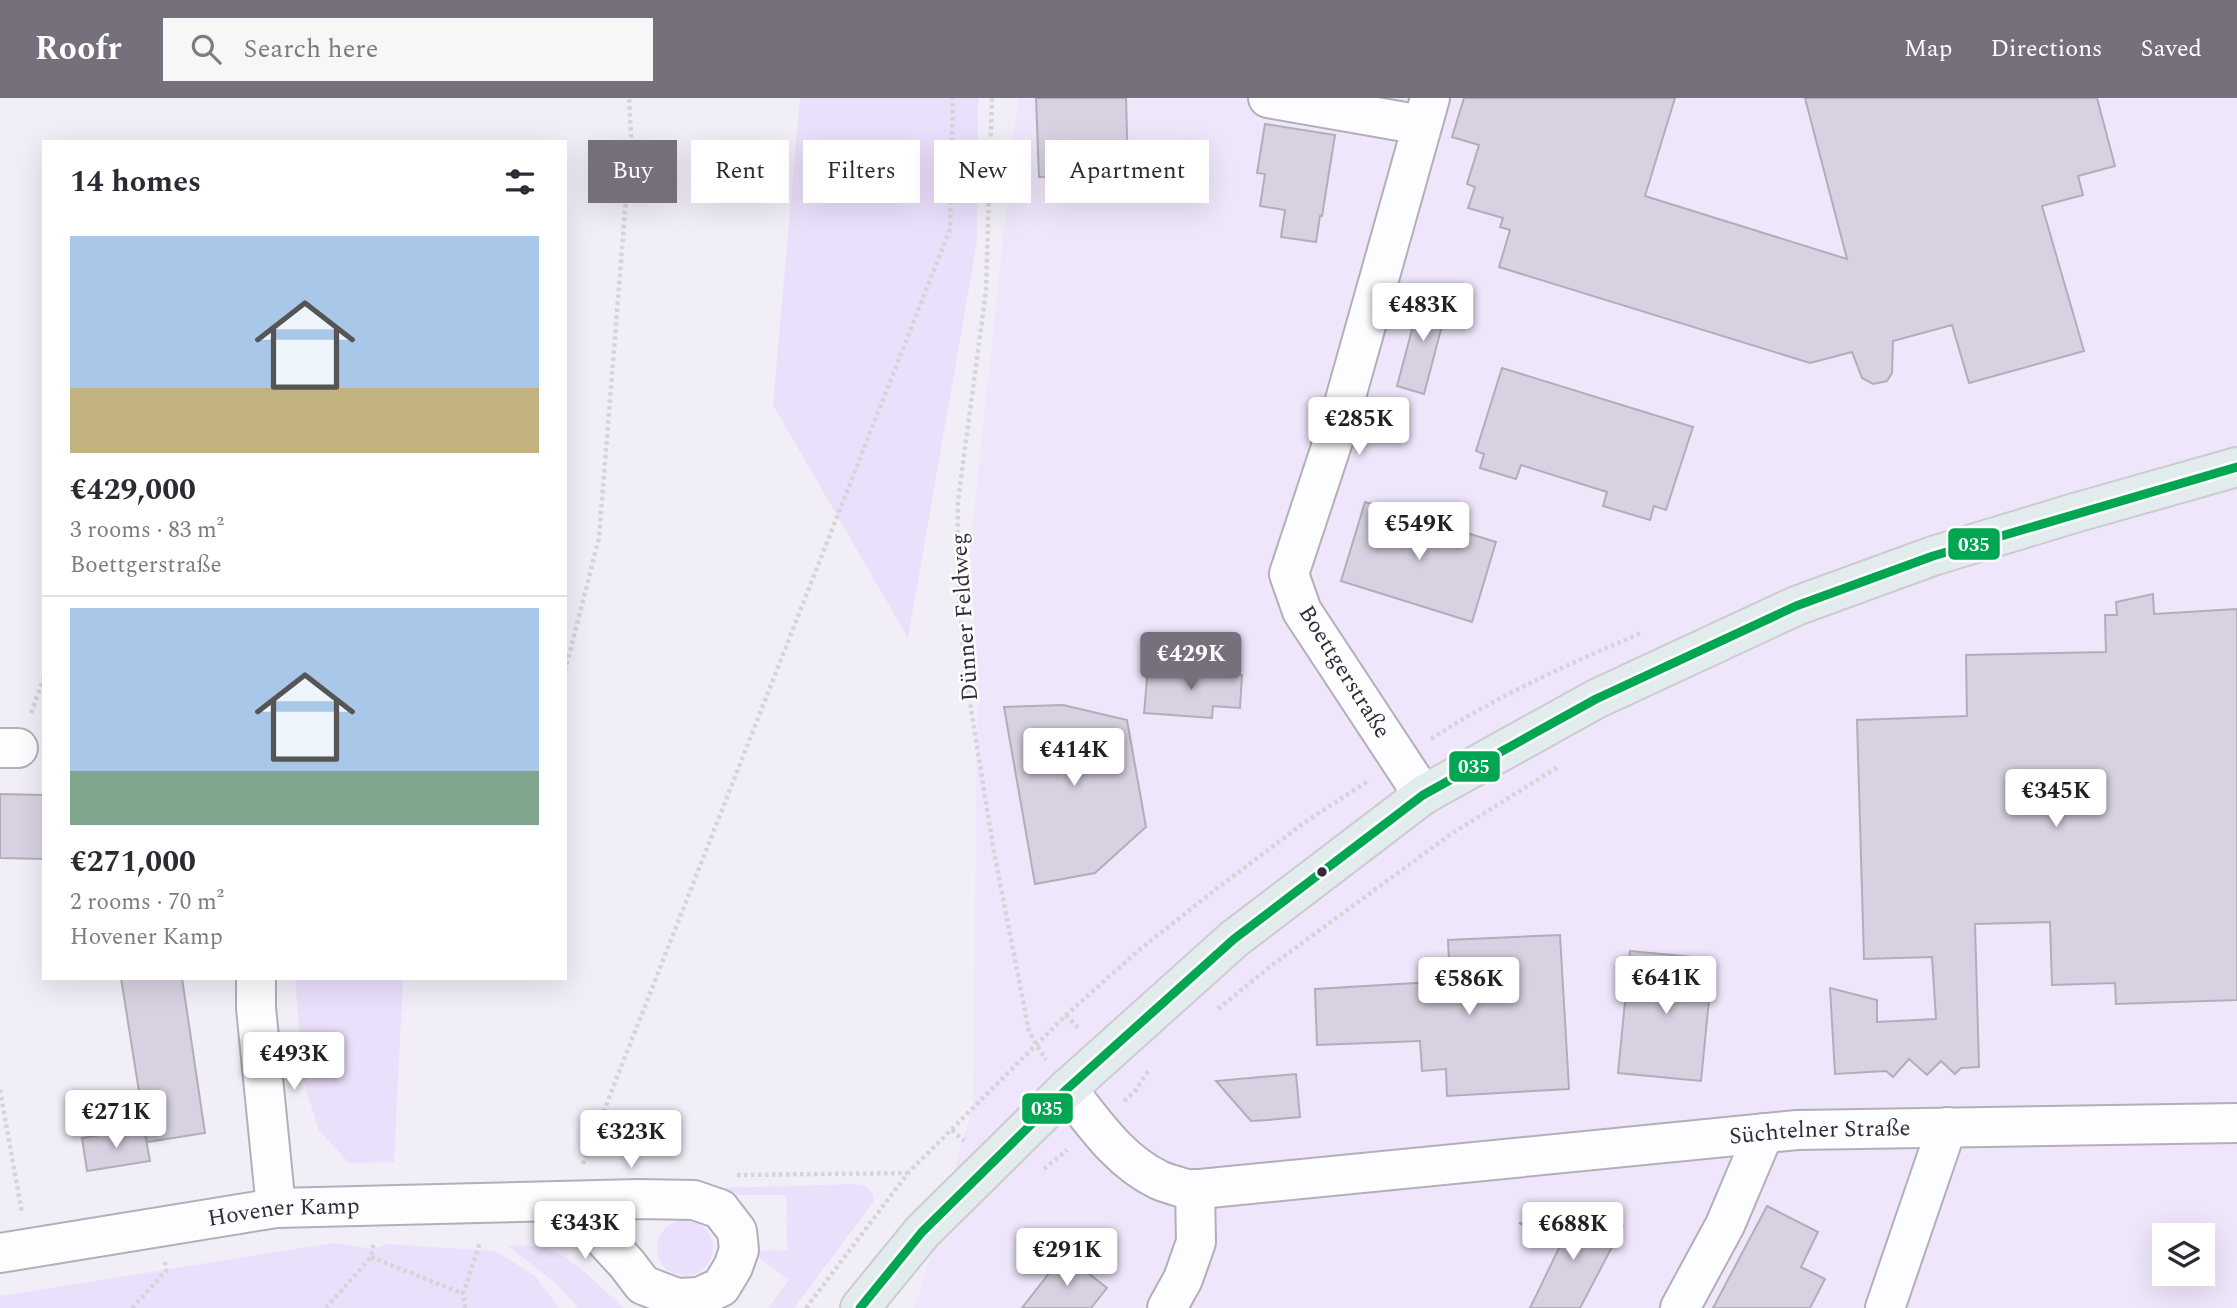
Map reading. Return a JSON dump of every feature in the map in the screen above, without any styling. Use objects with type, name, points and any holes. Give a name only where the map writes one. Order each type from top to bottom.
[{"type":"main road","points":[[860,1308],[922,1232],[1067,1089],[1234,939],[1423,795],[1596,699],[1796,606],[1933,556],[2237,467]]},
{"type":"street","points":[[1268,98],[1426,112]]},
{"type":"street","name":"Boettgerstraße","points":[[1423,795],[1302,611],[1289,574],[1336,432],[1426,112]]},
{"type":"street","points":[[256,980],[256,1008],[276,1208]]},
{"type":"street","name":"Süchtelner Straße","points":[[1067,1089],[1096,1126],[1131,1163],[1160,1180],[1190,1190],[1797,1130],[2237,1123]]},
{"type":"street","points":[[1885,1308],[1947,1127]]},
{"type":"street","points":[[1680,1308],[1726,1225],[1764,1133]]},
{"type":"street","points":[[1167,1308],[1183,1279],[1196,1242],[1195,1189]]},
{"type":"street","name":"Hovener Kamp","points":[[14,1251],[276,1208],[493,1202],[569,1201],[694,1200],[720,1209],[737,1231],[739,1250],[721,1287],[699,1297],[677,1298],[643,1285],[569,1201]]},
{"type":"path","points":[[567,663],[599,538],[631,136],[629,98]]},
{"type":"path","points":[[569,1201],[950,229],[953,98]]},
{"type":"path","name":"Dünner Feldweg","points":[[992,98],[986,291],[958,500],[957,572],[965,672],[994,852],[1029,1032],[1036,1046]]},
{"type":"path","points":[[1208,1017],[1272,965],[1451,834],[1561,765]]},
{"type":"path","points":[[806,1308],[908,1172],[1066,1015]]},
{"type":"path","points":[[1135,1091],[1152,1065]]},
{"type":"path","points":[[0,1090],[14,1251]]},
{"type":"path","points":[[1038,1174],[1096,1126]]},
{"type":"path","points":[[694,1200],[719,1175],[908,1172]]},
{"type":"path","points":[[465,1308],[463,1294],[493,1202]]},
{"type":"path","points":[[326,1308],[371,1257],[374,1248],[373,1205]]},
{"type":"path","points":[[132,1308],[166,1270],[162,1227]]},
{"type":"path","points":[[371,1257],[463,1294]]},
{"type":"shaded area","points":[[800,98],[978,98],[978,140],[934,140],[934,203],[977,203],[977,242],[908,638],[773,405]]},
{"type":"shaded area","points":[[1018,98],[2237,98],[2237,1308],[912,1308],[920,1291],[973,1104],[977,705],[970,548],[1007,203],[1031,203],[1031,140],[1014,140]]},
{"type":"shaded area","points":[[295,980],[403,980],[394,1162],[349,1163],[318,1129],[303,1078]]},
{"type":"shaded area","points":[[855,1184],[870,1190],[874,1196],[873,1203],[794,1308],[768,1308],[789,1280],[755,1255],[756,1251],[787,1250],[786,1195],[728,1195],[718,1188]]},
{"type":"shaded area","points":[[679,1220],[691,1220],[705,1228],[713,1242],[711,1259],[705,1268],[691,1276],[679,1276],[662,1264],[657,1254],[657,1242],[669,1225]]},
{"type":"shaded area","points":[[333,1243],[374,1249],[387,1244],[496,1251],[535,1276],[559,1308],[0,1308],[0,1296]]},
{"type":"shaded area","points":[[508,1246],[545,1248],[566,1258],[624,1308],[578,1308],[558,1285]]},
{"type":"building","points":[[1036,98],[1126,98],[1127,140],[1045,140],[1045,177],[1039,177]]},
{"type":"building","points":[[1464,98],[1675,98],[1645,196],[1847,259],[1805,98],[2097,98],[2115,166],[2078,176],[2083,195],[2042,206],[2084,351],[1969,383],[1952,325],[1893,341],[1892,373],[1887,381],[1873,384],[1862,378],[1852,352],[1810,363],[1499,267],[1510,230],[1500,227],[1503,218],[1468,208],[1475,187],[1467,184],[1479,145],[1452,137]]},
{"type":"building","points":[[1265,124],[1335,135],[1316,242],[1281,237],[1285,210],[1260,206],[1265,174],[1257,173]]},
{"type":"building","points":[[1422,292],[1449,299],[1424,394],[1397,386]]},
{"type":"building","points":[[1502,368],[1693,427],[1666,510],[1654,506],[1650,520],[1603,506],[1607,492],[1521,465],[1516,479],[1480,468],[1484,454],[1476,451]]},
{"type":"building","points":[[1365,502],[1496,542],[1472,622],[1341,581]]},
{"type":"building","points":[[2153,594],[2154,614],[2237,609],[2237,1000],[2116,1004],[2115,983],[2052,985],[2050,922],[1975,924],[1979,1067],[1961,1068],[1955,1074],[1941,1061],[1927,1075],[1909,1059],[1893,1077],[1886,1071],[1835,1074],[1830,988],[1877,1000],[1877,1022],[1936,1019],[1932,957],[1864,959],[1857,720],[1967,716],[1966,655],[2106,652],[2105,615],[2117,615],[2116,602]]},
{"type":"building","points":[[1148,668],[1242,675],[1240,708],[1213,706],[1212,718],[1144,713]]},
{"type":"building","points":[[1063,705],[1127,720],[1146,827],[1095,873],[1035,884],[1004,707]]},
{"type":"building","points":[[0,794],[42,795],[42,859],[0,858]]},
{"type":"building","points":[[1560,935],[1569,1089],[1447,1096],[1446,1069],[1422,1071],[1420,1041],[1317,1045],[1315,989],[1450,981],[1448,940]]},
{"type":"building","points":[[1630,951],[1713,959],[1701,1081],[1618,1073]]},
{"type":"building","points":[[121,980],[182,980],[205,1133],[147,1142]]},
{"type":"building","points":[[1296,1074],[1300,1117],[1268,1120],[1251,1121],[1216,1081]]},
{"type":"building","points":[[144,1128],[150,1161],[87,1171],[82,1138]]},
{"type":"building","points":[[1767,1206],[1818,1232],[1801,1267],[1825,1279],[1810,1308],[1713,1308]]},
{"type":"building","points":[[1519,1223],[1623,1226],[1580,1308],[1530,1308],[1560,1246]]},
{"type":"building","points":[[1064,1254],[1107,1288],[1091,1308],[1022,1308]]},
{"type":"transit line","name":"035","points":[[860,1308],[922,1232],[1067,1089],[1234,939],[1423,795],[1596,699],[1796,606],[1933,556],[2237,467]]}]
